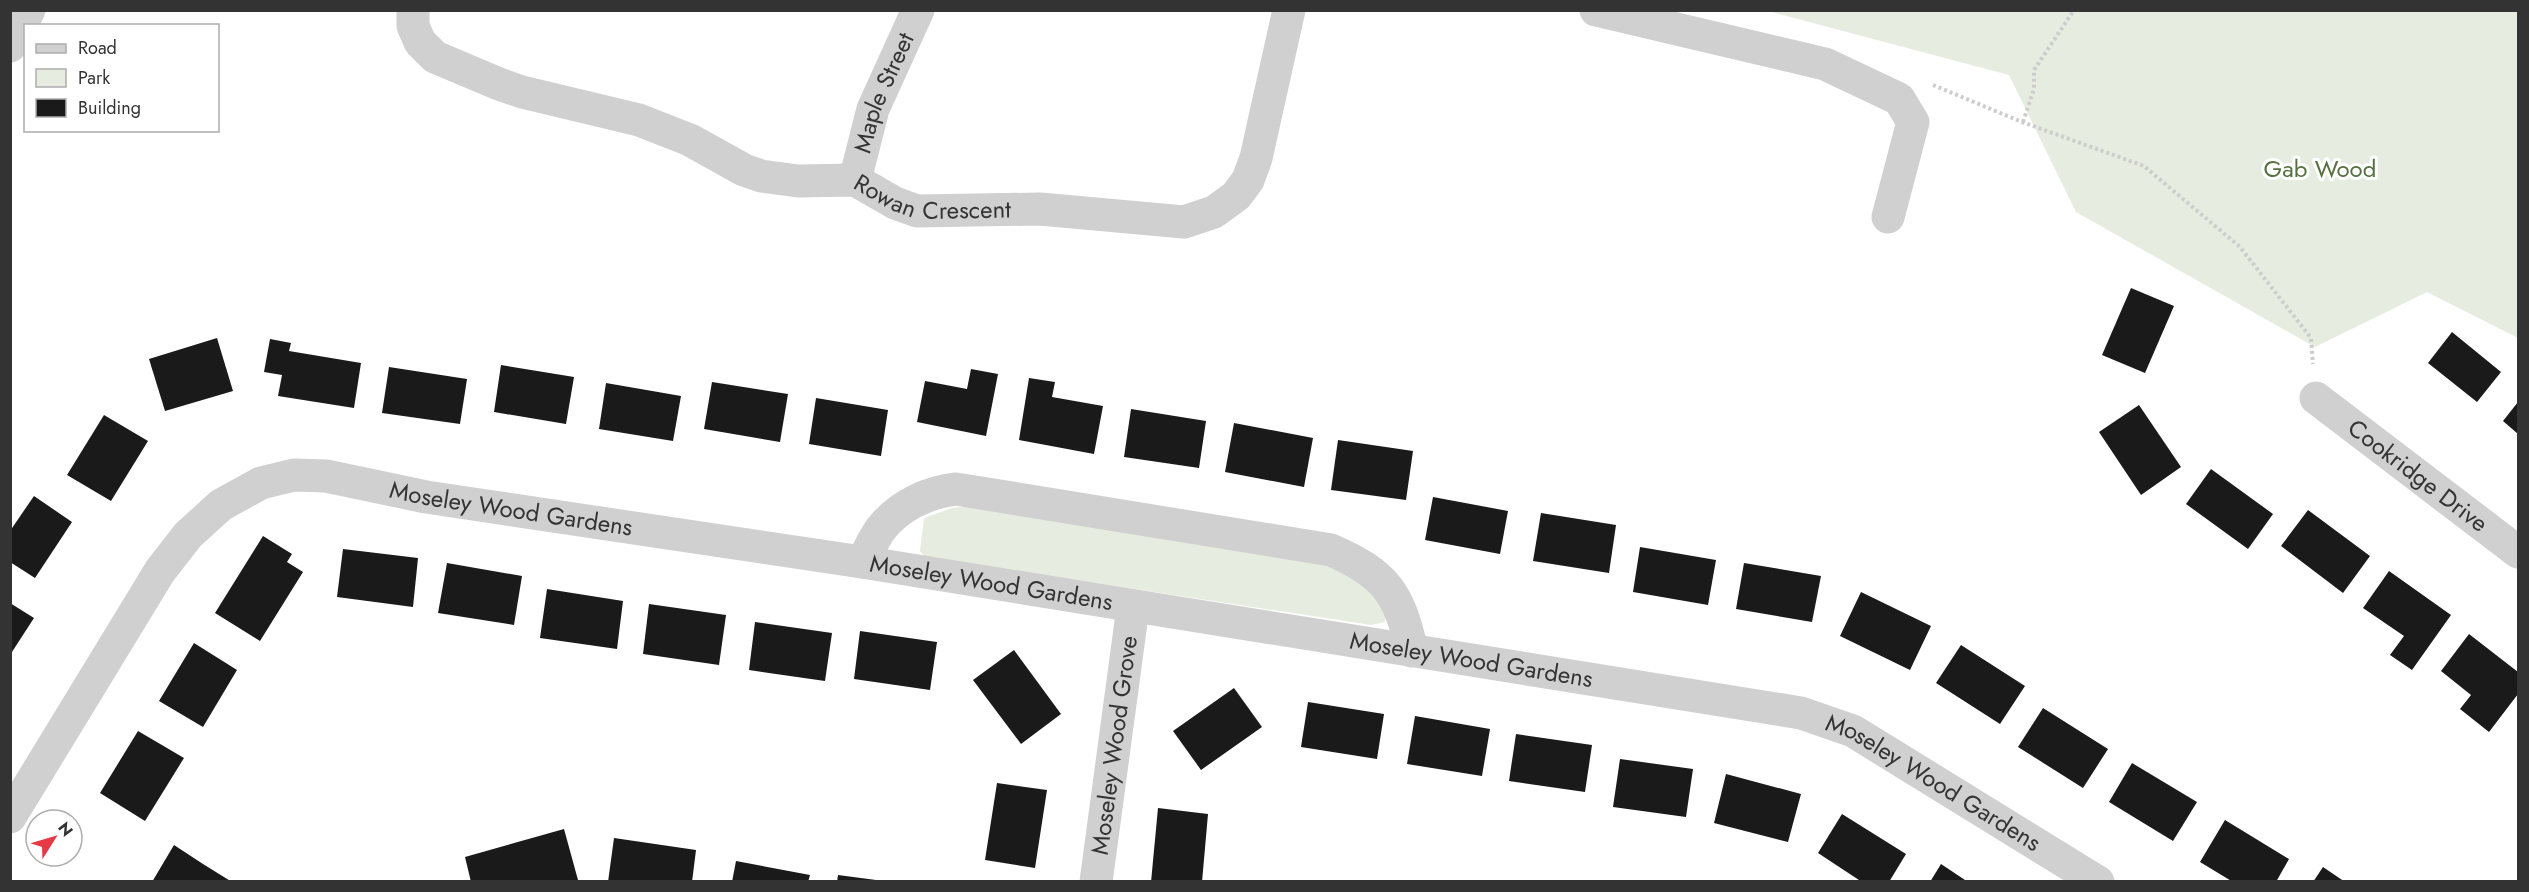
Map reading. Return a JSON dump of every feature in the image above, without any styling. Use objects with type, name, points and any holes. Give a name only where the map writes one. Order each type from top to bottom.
[{"type":"street","points":[[10,46],[29,10]]},
{"type":"street","name":"Rowan Crescent","points":[[413,10],[413,26],[420,42],[435,57],[522,92],[639,120],[690,140],[744,170],[761,176],[798,181],[855,180],[895,203],[917,211],[1040,210],[1184,222],[1197,220],[1222,207],[1236,196],[1248,180],[1256,158],[1289,10]]},
{"type":"street","name":"Maple Street","points":[[855,180],[873,109],[918,10]]},
{"type":"street","points":[[1596,10],[1825,64],[1899,99],[1913,122],[1888,217]]},
{"type":"street","name":"Cookridge Drive","points":[[2316,398],[2518,552]]},
{"type":"street","name":"Moseley Wood Gardens","points":[[10,818],[160,571],[188,535],[221,505],[261,483],[294,475],[326,476],[426,497],[862,562],[1812,717],[1853,731],[2098,882]]},
{"type":"street","points":[[862,562],[881,529],[898,513],[923,496],[940,490],[956,489],[1331,550],[1374,572],[1392,592],[1404,615],[1412,651]]},
{"type":"street","name":"Moseley Wood Grove","points":[[1095,882],[1133,607]]},
{"type":"path","points":[[2022,122],[2034,89],[2034,70],[2074,10]]},
{"type":"path","points":[[1927,82],[2022,122],[2144,166],[2240,247],[2311,338],[2316,398]]},
{"type":"green space","name":"Gab Wood","points":[[1768,11],[2518,11],[2518,338],[2427,292],[2315,347],[2076,212],[2009,75]]},
{"type":"green space","points":[[977,505],[1337,564],[1366,581],[1386,610],[1385,622],[1371,625],[925,557],[920,551],[924,518],[952,508]]},
{"type":"building","points":[[2131,288],[2174,306],[2145,373],[2102,355]]},
{"type":"building","points":[[2452,332],[2501,372],[2477,402],[2428,363]]},
{"type":"building","points":[[217,338],[233,391],[165,411],[149,359]]},
{"type":"building","points":[[270,339],[291,343],[289,351],[361,363],[354,408],[278,396],[282,375],[264,372]]},
{"type":"building","points":[[501,365],[574,377],[566,424],[494,412]]},
{"type":"building","points":[[389,367],[467,379],[460,424],[382,413]]},
{"type":"building","points":[[971,369],[998,374],[986,436],[917,422],[925,381],[967,389]]},
{"type":"building","points":[[1029,378],[1055,382],[1052,397],[1103,406],[1094,454],[1019,440]]},
{"type":"building","points":[[712,382],[788,394],[780,442],[704,429]]},
{"type":"building","points":[[606,383],[681,396],[673,441],[599,429]]},
{"type":"building","points":[[816,398],[888,410],[881,456],[809,444]]},
{"type":"building","points":[[2518,402],[2518,434],[2503,421]]},
{"type":"building","points":[[2139,405],[2181,467],[2141,495],[2099,432]]},
{"type":"building","points":[[1131,409],[1206,421],[1199,468],[1124,457]]},
{"type":"building","points":[[104,415],[148,441],[111,501],[67,475]]},
{"type":"building","points":[[1234,423],[1313,438],[1304,487],[1225,472]]},
{"type":"building","points":[[1338,440],[1413,451],[1406,500],[1331,490]]},
{"type":"building","points":[[2211,469],[2273,514],[2248,549],[2186,504]]},
{"type":"building","points":[[34,496],[72,522],[35,578],[10,562],[10,531]]},
{"type":"building","points":[[1433,497],[1508,511],[1500,554],[1425,540]]},
{"type":"building","points":[[2308,510],[2370,556],[2343,593],[2281,546]]},
{"type":"building","points":[[1541,513],[1616,525],[1609,573],[1533,561]]},
{"type":"building","points":[[263,536],[292,554],[287,562],[303,572],[260,641],[215,613]]},
{"type":"building","points":[[1640,547],[1716,560],[1708,605],[1633,592]]},
{"type":"building","points":[[343,549],[418,558],[413,607],[337,597]]},
{"type":"building","points":[[447,563],[522,576],[514,625],[438,613]]},
{"type":"building","points":[[1744,563],[1821,576],[1812,622],[1736,609]]},
{"type":"building","points":[[2389,571],[2451,615],[2412,670],[2390,655],[2404,636],[2363,608]]},
{"type":"building","points":[[547,589],[623,601],[617,649],[540,638]]},
{"type":"building","points":[[1861,592],[1931,626],[1910,670],[1840,636]]},
{"type":"building","points":[[10,603],[34,618],[10,655]]},
{"type":"building","points":[[649,604],[726,615],[719,665],[643,654]]},
{"type":"building","points":[[755,622],[832,633],[825,681],[749,670]]},
{"type":"building","points":[[860,631],[937,642],[930,690],[854,679]]},
{"type":"building","points":[[2469,634],[2518,672],[2518,694],[2489,732],[2460,709],[2471,695],[2441,671]]},
{"type":"building","points":[[194,643],[237,670],[203,727],[159,701]]},
{"type":"building","points":[[1961,645],[2025,686],[2000,724],[1936,683]]},
{"type":"building","points":[[1014,650],[1061,714],[1021,744],[973,680]]},
{"type":"building","points":[[1234,688],[1262,727],[1201,770],[1173,731]]},
{"type":"building","points":[[1308,702],[1384,714],[1377,759],[1301,747]]},
{"type":"building","points":[[2043,708],[2108,749],[2083,788],[2018,747]]},
{"type":"building","points":[[1415,716],[1490,729],[1482,776],[1407,764]]},
{"type":"building","points":[[138,731],[184,758],[145,821],[100,793]]},
{"type":"building","points":[[1516,734],[1592,745],[1585,792],[1509,781]]},
{"type":"building","points":[[1620,759],[1693,769],[1686,817],[1613,807]]},
{"type":"building","points":[[2132,763],[2197,802],[2173,841],[2109,802]]},
{"type":"building","points":[[1726,774],[1801,794],[1788,842],[1714,823]]},
{"type":"building","points":[[997,783],[1047,790],[1035,868],[985,860]]},
{"type":"building","points":[[1158,808],[1208,814],[1202,882],[1151,882]]},
{"type":"building","points":[[1842,814],[1906,854],[1889,882],[1862,882],[1818,853]]},
{"type":"building","points":[[2225,820],[2289,859],[2276,882],[2233,882],[2200,862]]},
{"type":"building","points":[[564,829],[578,880],[471,882],[465,857]]},
{"type":"building","points":[[614,838],[696,850],[692,882],[608,882]]},
{"type":"building","points":[[174,845],[203,864],[232,882],[152,882]]},
{"type":"building","points":[[736,861],[810,875],[808,882],[732,882]]},
{"type":"building","points":[[1941,864],[1968,882],[1930,882]]},
{"type":"building","points":[[2323,867],[2345,882],[2313,882]]},
{"type":"building","points":[[838,875],[876,880],[876,882],[837,882]]}]
